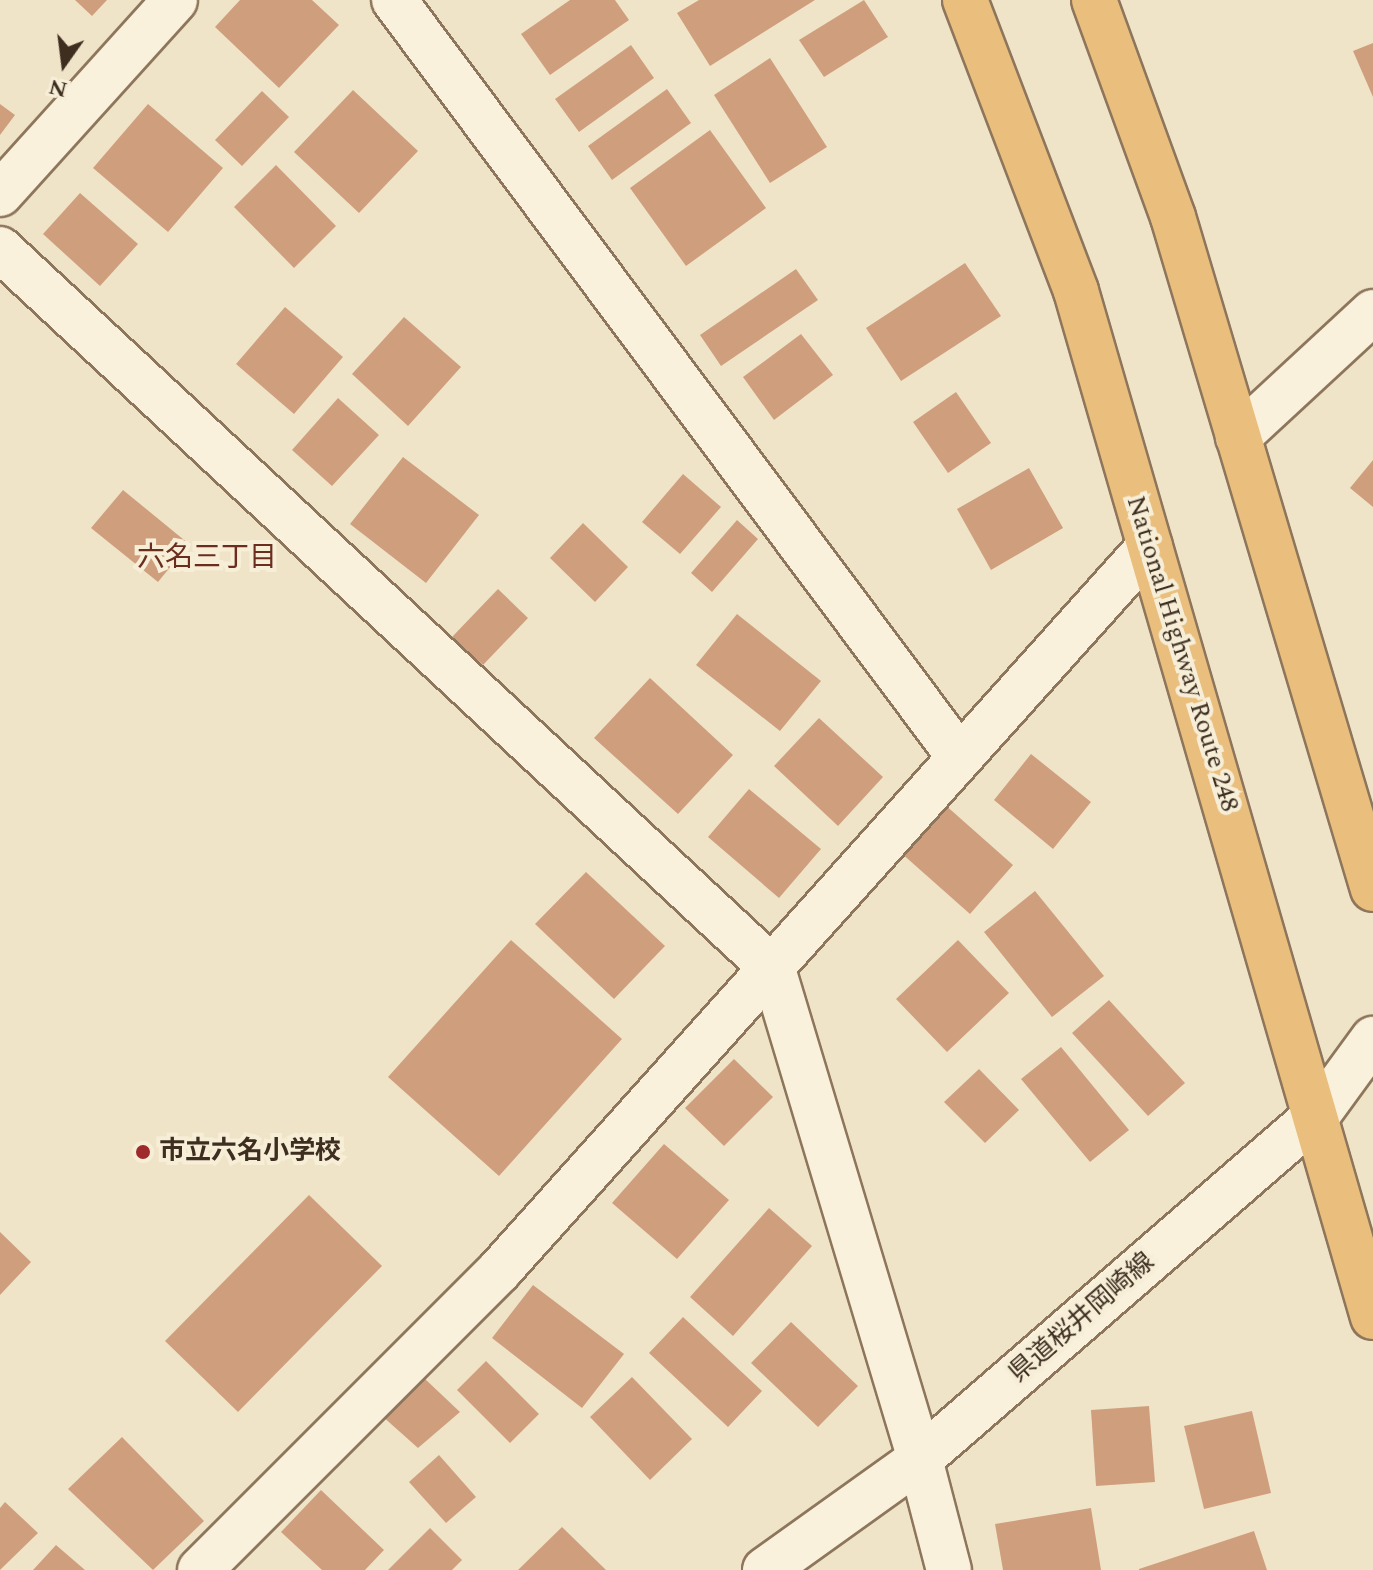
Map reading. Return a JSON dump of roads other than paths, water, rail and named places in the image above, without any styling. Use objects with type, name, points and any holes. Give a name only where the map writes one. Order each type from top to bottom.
[{"type":"highway","name":"National Highway Route 248","points":[[965,0],[1076,291],[1319,1113],[1373,1317]]},
{"type":"highway","points":[[1094,0],[1173,217],[1373,889]]},
{"type":"street","points":[[0,194],[175,0]]},
{"type":"street","points":[[394,0],[958,755]]},
{"type":"street","points":[[0,249],[773,969],[920,1459],[949,1570]]},
{"type":"street","points":[[1238,437],[1373,312]]},
{"type":"street","points":[[200,1570],[499,1271],[773,969],[958,755],[1150,546]]},
{"type":"street","name":"県道桜井岡崎線","points":[[765,1570],[920,1459],[1319,1113],[1373,1039]]},
{"type":"place","name":"市立六名小学校","points":[[143,1152]]},
{"type":"district","name":"六名三丁目","points":[[207,558]]}]
